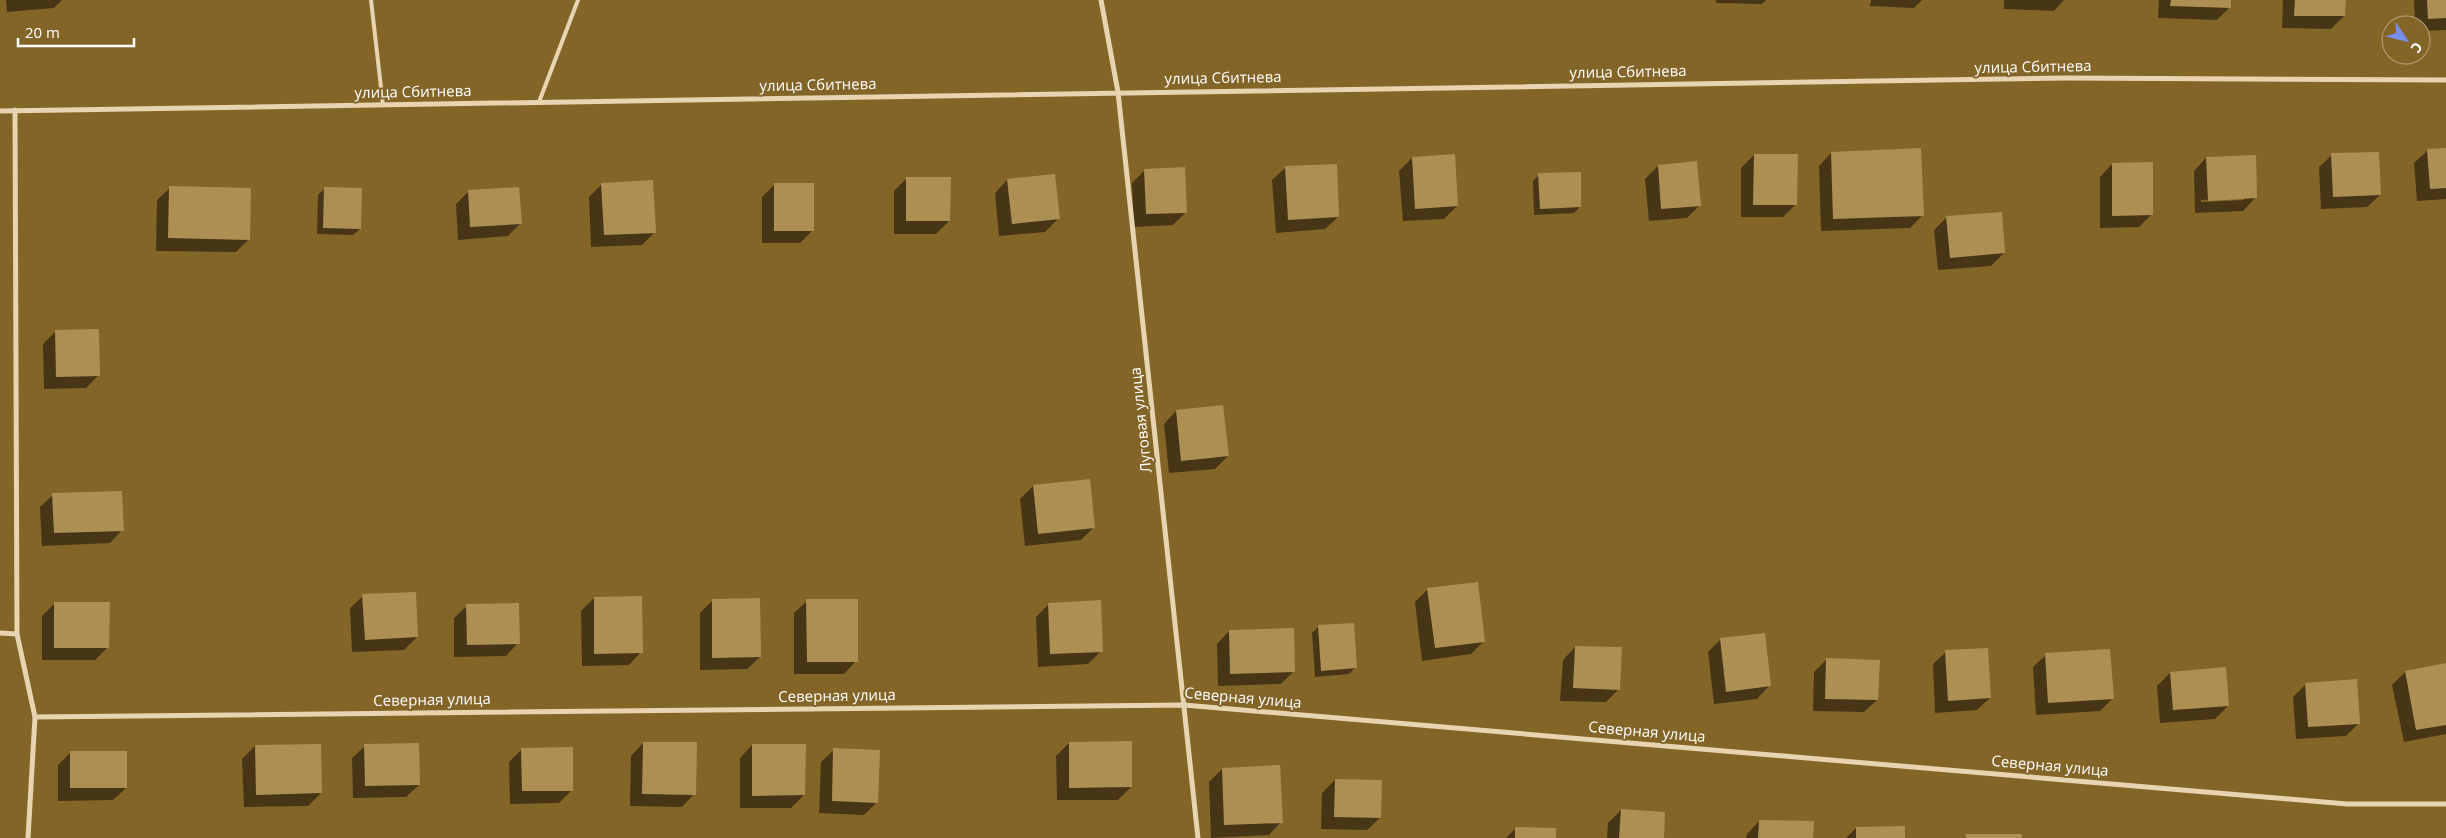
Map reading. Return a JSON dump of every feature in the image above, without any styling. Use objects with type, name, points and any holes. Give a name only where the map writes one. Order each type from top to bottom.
[{"type":"street","name":"Луговая улица","points":[[1100,0],[1118,92],[1198,838]]},
{"type":"street","name":"улица Сбитнева","points":[[0,110],[2066,78],[2446,80]]},
{"type":"street","points":[[15,110],[17,634],[35,717],[28,838]]},
{"type":"street","points":[[0,633],[17,634]]},
{"type":"street","name":"Северная улица","points":[[35,717],[1184,705],[2348,804],[2446,804]]},
{"type":"lane","points":[[371,0],[384,104]]},
{"type":"lane","points":[[539,102],[578,0]]},
{"type":"building","points":[[2171,0],[2231,0],[2231,8],[2170,6]]},
{"type":"building","points":[[2295,0],[2346,0],[2345,16],[2294,16]]},
{"type":"building","points":[[2427,0],[2446,0],[2446,18],[2431,19],[2431,15],[2428,15]]},
{"type":"building","points":[[1921,148],[1924,216],[1833,219],[1831,152]]},
{"type":"building","points":[[2446,148],[2446,188],[2430,189],[2427,149]]},
{"type":"building","points":[[2379,152],[2381,195],[2333,197],[2331,153]]},
{"type":"building","points":[[1455,154],[1458,206],[1415,209],[1412,157]]},
{"type":"building","points":[[1754,154],[1798,154],[1797,205],[1753,205]]},
{"type":"building","points":[[2256,155],[2257,198],[2208,201],[2206,157]]},
{"type":"building","points":[[1697,161],[1701,206],[1661,209],[1658,165]]},
{"type":"building","points":[[2153,162],[2153,215],[2112,216],[2112,163]]},
{"type":"building","points":[[1337,164],[1339,217],[1288,220],[1285,166]]},
{"type":"building","points":[[1185,167],[1187,213],[1146,214],[1144,169]]},
{"type":"building","points":[[1581,172],[1581,207],[1540,209],[1538,173]]},
{"type":"building","points":[[1055,174],[1060,219],[1012,224],[1007,179]]},
{"type":"building","points":[[906,177],[951,177],[950,221],[906,221]]},
{"type":"building","points":[[653,180],[656,233],[604,235],[601,183]]},
{"type":"building","points":[[774,183],[814,183],[814,231],[774,231]]},
{"type":"building","points":[[169,186],[251,188],[250,240],[168,238]]},
{"type":"building","points":[[324,187],[362,188],[361,229],[323,228]]},
{"type":"building","points":[[519,187],[522,224],[470,227],[468,190]]},
{"type":"building","points":[[2002,212],[2005,253],[1950,258],[1946,216]]},
{"type":"building","points":[[99,329],[100,376],[56,377],[55,330]]},
{"type":"building","points":[[1223,405],[1229,456],[1181,461],[1176,410]]},
{"type":"building","points":[[1090,479],[1095,528],[1038,534],[1033,485]]},
{"type":"building","points":[[122,491],[124,531],[54,533],[52,493]]},
{"type":"building","points":[[1478,582],[1485,642],[1435,648],[1427,588]]},
{"type":"building","points":[[416,592],[418,637],[365,640],[362,594]]},
{"type":"building","points":[[642,596],[643,653],[594,654],[594,597]]},
{"type":"building","points":[[760,598],[761,657],[712,658],[712,599]]},
{"type":"building","points":[[806,599],[858,599],[858,662],[807,662]]},
{"type":"building","points":[[1101,600],[1103,652],[1050,654],[1048,603]]},
{"type":"building","points":[[54,602],[110,602],[109,648],[54,648]]},
{"type":"building","points":[[519,603],[520,644],[467,645],[466,604]]},
{"type":"building","points":[[1354,623],[1357,668],[1321,671],[1318,625]]},
{"type":"building","points":[[1294,628],[1295,672],[1230,674],[1229,630]]},
{"type":"building","points":[[1765,633],[1771,686],[1726,692],[1720,638]]},
{"type":"building","points":[[1575,646],[1622,647],[1620,690],[1573,688]]},
{"type":"building","points":[[1988,648],[1991,698],[1948,701],[1945,650]]},
{"type":"building","points":[[2110,649],[2114,699],[2048,703],[2045,653]]},
{"type":"building","points":[[1826,658],[1880,660],[1878,700],[1825,699]]},
{"type":"building","points":[[2446,663],[2446,725],[2416,730],[2405,671]]},
{"type":"building","points":[[2226,667],[2229,706],[2173,710],[2170,672]]},
{"type":"building","points":[[2357,679],[2360,724],[2308,727],[2305,683]]},
{"type":"building","points":[[1132,741],[1132,787],[1069,788],[1069,742]]},
{"type":"building","points":[[643,742],[697,742],[696,795],[642,794]]},
{"type":"building","points":[[419,743],[420,785],[365,786],[364,744]]},
{"type":"building","points":[[321,744],[322,793],[256,795],[255,745]]},
{"type":"building","points":[[752,744],[806,744],[805,795],[752,796]]},
{"type":"building","points":[[573,747],[573,791],[522,791],[521,748]]},
{"type":"building","points":[[833,748],[880,750],[878,803],[832,801]]},
{"type":"building","points":[[70,751],[127,751],[127,788],[70,788]]},
{"type":"building","points":[[1280,765],[1283,823],[1224,825],[1222,768]]},
{"type":"building","points":[[1335,779],[1382,780],[1381,818],[1334,817]]},
{"type":"building","points":[[1621,809],[1665,812],[1664,838],[1619,838]]},
{"type":"building","points":[[1759,820],[1814,821],[1813,838],[1758,838]]},
{"type":"building","points":[[1905,826],[1905,838],[1856,838],[1856,827]]},
{"type":"building","points":[[1515,827],[1556,828],[1556,838],[1515,838]]},
{"type":"building","points":[[1966,834],[2022,834],[2022,838],[1966,838]]}]
